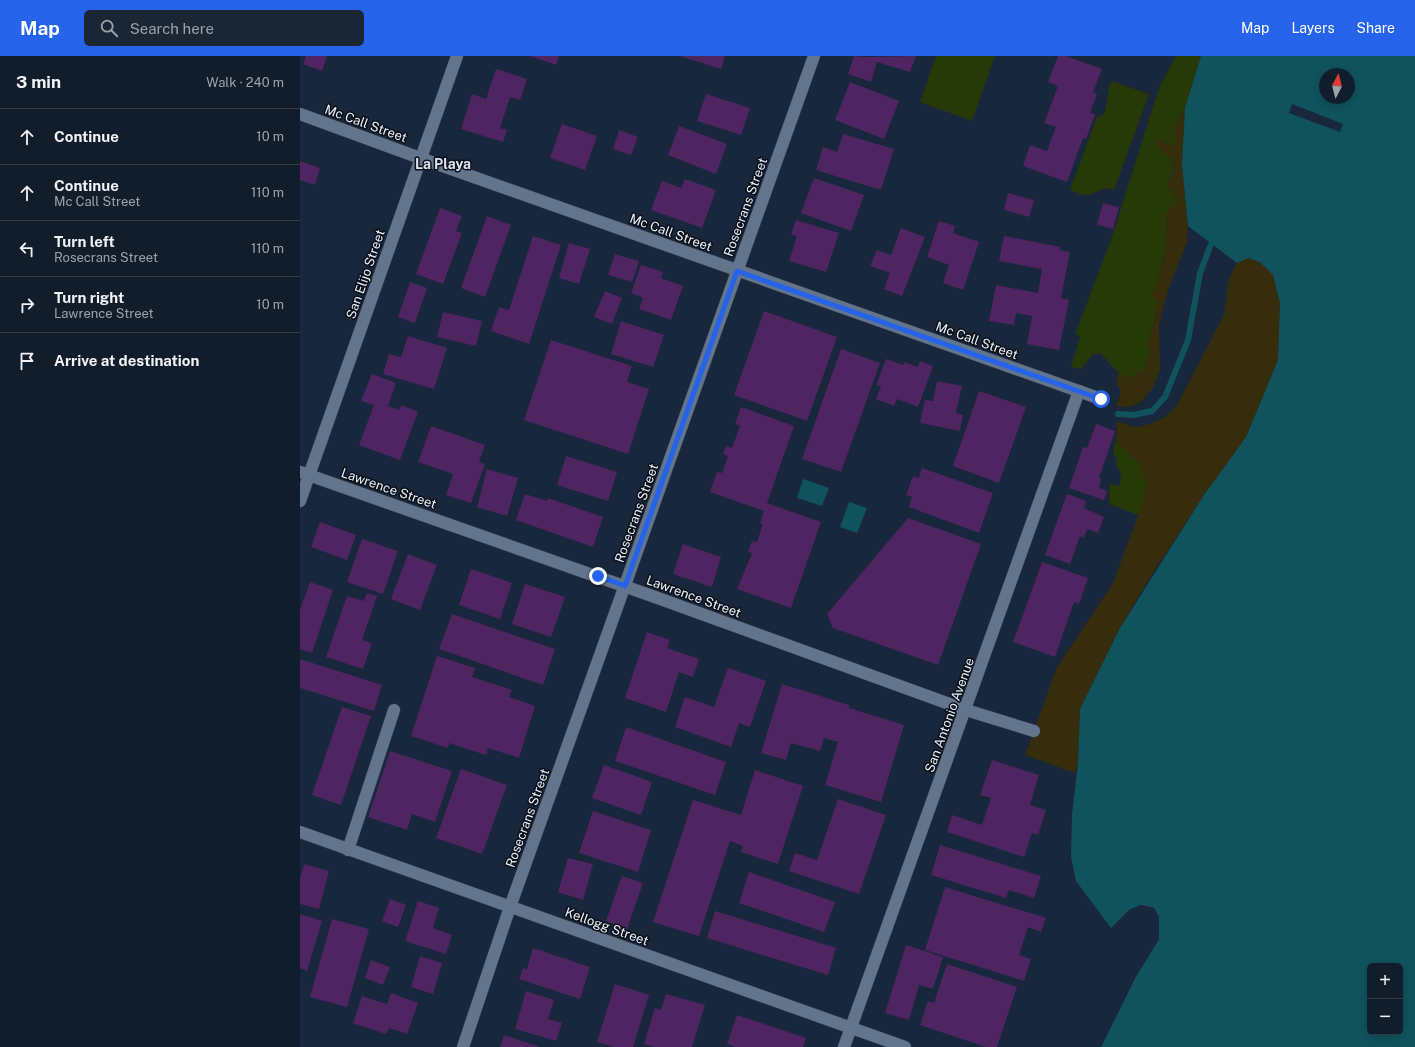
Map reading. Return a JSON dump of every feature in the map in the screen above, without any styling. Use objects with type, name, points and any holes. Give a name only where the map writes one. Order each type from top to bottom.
[{"type":"street","name":"San Elijo Street","points":[[300,501],[305,474],[457,56]]},
{"type":"street","name":"Rosecrans Street","points":[[462,1047],[510,906],[814,56]]},
{"type":"street","name":"Mc Call Street","points":[[300,114],[737,271],[1101,399]]},
{"type":"street","name":"San Antonio Avenue","points":[[844,1047],[966,710],[1079,391]]},
{"type":"street","name":"Lawrence Street","points":[[305,474],[625,586],[966,710],[1034,731]]},
{"type":"street","points":[[348,850],[394,710]]},
{"type":"street","name":"Kellogg Street","points":[[300,832],[905,1047]]},
{"type":"shaded area","points":[[936,56],[995,56],[972,121],[920,102]]},
{"type":"shaded area","points":[[1176,56],[1201,56],[1185,108],[1180,115],[1177,144],[1170,146],[1158,139],[1172,161],[1173,171],[1167,184],[1178,201],[1166,213],[1164,255],[1152,295],[1159,301],[1147,344],[1150,351],[1144,371],[1133,376],[1126,377],[1114,368],[1101,353],[1092,355],[1081,369],[1071,367],[1080,336],[1075,334],[1111,240],[1159,88]]},
{"type":"shaded area","points":[[1201,56],[1415,56],[1415,1047],[1101,1047],[1135,978],[1159,939],[1159,917],[1154,908],[1141,905],[1129,910],[1111,928],[1076,881],[1071,857],[1072,815],[1078,763],[1080,709],[1120,628],[1204,495],[1246,437],[1278,360],[1280,303],[1273,275],[1260,262],[1248,258],[1237,263],[1188,226],[1182,164],[1185,108]]},
{"type":"shaded area","points":[[1111,81],[1149,94],[1114,190],[1105,188],[1085,195],[1070,190],[1097,117],[1104,114]]},
{"type":"shaded area","points":[[1116,442],[1126,449],[1136,460],[1146,478],[1146,491],[1143,504],[1138,515],[1109,504],[1110,484],[1120,486],[1121,477],[1116,465],[1117,458],[1113,456],[1114,444]]},
{"type":"shaded area","points":[[803,479],[829,488],[822,506],[797,498]]},
{"type":"shaded area","points":[[849,502],[867,508],[857,533],[840,527]]},
{"type":"sand","points":[[1185,108],[1182,164],[1188,226],[1187,242],[1168,290],[1159,325],[1160,369],[1153,388],[1141,402],[1129,407],[1116,406],[1121,392],[1117,383],[1118,374],[1120,373],[1129,376],[1144,371],[1150,351],[1147,344],[1159,301],[1154,299],[1152,295],[1164,255],[1166,212],[1178,201],[1167,184],[1174,171],[1172,161],[1165,152],[1154,143],[1158,139],[1170,146],[1177,144],[1174,127]]},
{"type":"sand","points":[[1248,258],[1260,262],[1273,275],[1280,303],[1278,360],[1246,437],[1204,495],[1142,590],[1120,628],[1080,709],[1078,763],[1075,773],[1025,755],[1057,667],[1113,583],[1141,508],[1147,484],[1141,467],[1134,457],[1116,442],[1117,421],[1134,427],[1147,425],[1164,418],[1177,405],[1224,315],[1229,278],[1237,263]]},
{"type":"pier","points":[[1292,104],[1343,124],[1340,132],[1289,113]]},
{"type":"pier","points":[[1141,905],[1154,908],[1159,917],[1159,939],[1135,978],[1101,1047],[1099,1047],[1133,977],[1157,939],[1157,918],[1152,910],[1141,907],[1130,911],[1112,930],[1129,910]]},
{"type":"building","points":[[306,56],[327,56],[322,71],[303,64]]},
{"type":"building","points":[[530,56],[559,56],[556,65]]},
{"type":"building","points":[[680,56],[725,56],[721,69]]},
{"type":"building","points":[[854,56],[916,56],[910,72],[877,62],[871,82],[848,74]]},
{"type":"building","points":[[1058,56],[1066,56],[1102,69],[1093,92],[1097,94],[1090,113],[1095,114],[1086,139],[1083,138],[1067,182],[1023,166],[1030,145],[1047,151],[1056,127],[1044,123],[1058,86],[1048,82]]},
{"type":"building","points":[[496,69],[527,79],[520,100],[510,97],[500,128],[507,130],[503,142],[461,129],[472,94],[486,99]]},
{"type":"building","points":[[850,82],[899,101],[884,139],[835,120]]},
{"type":"building","points":[[706,94],[750,108],[741,135],[697,121]]},
{"type":"building","points":[[562,124],[597,136],[585,170],[550,158]]},
{"type":"building","points":[[679,126],[727,144],[716,174],[668,155]]},
{"type":"building","points":[[619,130],[638,137],[631,155],[613,149]]},
{"type":"building","points":[[843,134],[894,149],[881,190],[816,170],[823,147],[837,152]]},
{"type":"building","points":[[300,161],[320,168],[315,185],[300,180]]},
{"type":"building","points":[[814,178],[864,195],[851,231],[801,213]]},
{"type":"building","points":[[685,179],[716,190],[702,228],[651,210],[662,181],[681,188]]},
{"type":"building","points":[[1008,193],[1034,200],[1029,217],[1004,210]]},
{"type":"building","points":[[1103,203],[1119,207],[1113,229],[1097,225]]},
{"type":"building","points":[[440,208],[462,216],[456,231],[462,233],[443,284],[416,274]]},
{"type":"building","points":[[487,216],[511,225],[485,297],[461,288]]},
{"type":"building","points":[[796,220],[839,233],[826,272],[789,261],[797,236],[791,235]]},
{"type":"building","points":[[939,221],[955,226],[953,233],[979,242],[963,290],[943,283],[949,265],[927,257]]},
{"type":"building","points":[[901,228],[925,237],[902,296],[884,289],[890,273],[870,266],[877,250],[891,255]]},
{"type":"building","points":[[533,236],[561,245],[529,344],[491,331],[499,307],[509,310]]},
{"type":"building","points":[[1004,236],[1060,247],[1059,250],[1070,252],[1061,298],[1069,300],[1059,350],[1027,344],[1032,316],[1016,313],[1014,325],[989,321],[996,285],[1038,293],[1042,269],[999,261]]},
{"type":"building","points":[[569,243],[590,249],[579,284],[559,278]]},
{"type":"building","points":[[615,254],[639,261],[632,282],[608,275]]},
{"type":"building","points":[[641,265],[663,272],[661,278],[683,286],[671,320],[639,309],[643,298],[631,293]]},
{"type":"building","points":[[410,282],[427,288],[415,323],[398,317]]},
{"type":"building","points":[[605,291],[622,298],[612,324],[594,317]]},
{"type":"building","points":[[764,311],[837,337],[807,421],[734,395]]},
{"type":"building","points":[[443,312],[482,321],[476,346],[437,337]]},
{"type":"building","points":[[621,321],[664,335],[653,367],[611,354]]},
{"type":"building","points":[[408,336],[447,348],[434,389],[383,374],[389,354],[401,357]]},
{"type":"building","points":[[551,340],[632,366],[627,382],[649,389],[628,454],[524,420]]},
{"type":"building","points":[[841,349],[880,363],[841,472],[802,459]]},
{"type":"building","points":[[886,359],[904,365],[904,362],[918,367],[920,361],[933,366],[918,407],[897,399],[894,406],[876,399],[881,386],[876,385]]},
{"type":"building","points":[[372,374],[396,383],[388,406],[399,410],[401,405],[418,412],[400,460],[359,445],[374,405],[361,401]]},
{"type":"building","points":[[937,381],[962,386],[956,413],[963,415],[960,431],[920,423],[925,400],[933,401]]},
{"type":"building","points":[[979,391],[1026,407],[999,483],[953,466]]},
{"type":"building","points":[[741,407],[794,426],[767,503],[821,522],[791,608],[737,589],[752,553],[748,552],[752,541],[757,542],[763,524],[760,523],[764,511],[710,492],[717,472],[722,473],[728,456],[723,454],[726,446],[732,448],[740,426],[735,424]]},
{"type":"building","points":[[1096,424],[1115,431],[1099,478],[1101,479],[1099,488],[1107,491],[1104,500],[1069,488],[1083,447],[1087,448]]},
{"type":"building","points":[[431,426],[485,445],[479,462],[485,464],[471,503],[446,495],[453,474],[418,462]]},
{"type":"building","points":[[566,456],[617,472],[608,501],[557,485]]},
{"type":"building","points":[[922,468],[993,493],[979,533],[909,507],[912,497],[906,495],[913,476],[919,478]]},
{"type":"building","points":[[487,469],[518,478],[507,516],[477,507]]},
{"type":"building","points":[[525,494],[547,501],[548,498],[603,517],[593,547],[516,520]]},
{"type":"building","points":[[1067,494],[1086,501],[1084,508],[1104,517],[1098,533],[1087,529],[1084,538],[1080,536],[1070,564],[1045,555]]},
{"type":"building","points":[[908,518],[981,544],[938,665],[833,628],[827,614]]},
{"type":"building","points":[[320,522],[356,535],[347,560],[311,547]]},
{"type":"building","points":[[362,539],[398,551],[383,594],[347,582]]},
{"type":"building","points":[[683,544],[721,557],[712,587],[673,574]]},
{"type":"building","points":[[408,554],[437,565],[420,610],[391,599]]},
{"type":"building","points":[[1042,562],[1088,578],[1079,604],[1074,602],[1055,657],[1013,642]]},
{"type":"building","points":[[471,569],[512,583],[500,619],[459,605]]},
{"type":"building","points":[[310,582],[333,590],[312,653],[300,649],[300,610]]},
{"type":"building","points":[[525,584],[565,597],[551,637],[512,624]]},
{"type":"building","points":[[367,593],[377,596],[362,640],[372,643],[363,669],[326,657],[347,596],[364,601]]},
{"type":"building","points":[[452,614],[555,649],[543,685],[439,649]]},
{"type":"building","points":[[647,632],[670,640],[667,648],[699,659],[693,677],[679,672],[666,712],[625,698]]},
{"type":"building","points":[[437,656],[475,668],[472,677],[512,690],[509,697],[535,706],[519,758],[488,748],[486,755],[449,743],[448,748],[411,736]]},
{"type":"building","points":[[300,659],[382,685],[374,711],[300,688]]},
{"type":"building","points":[[728,668],[766,681],[750,727],[739,723],[731,747],[675,727],[685,697],[714,707]]},
{"type":"building","points":[[782,684],[849,705],[849,708],[904,725],[881,802],[825,785],[838,742],[824,738],[820,751],[791,743],[786,760],[761,753]]},
{"type":"building","points":[[342,707],[371,716],[341,805],[312,795]]},
{"type":"building","points":[[626,727],[726,762],[715,795],[615,761]]},
{"type":"building","points":[[390,751],[452,771],[435,822],[412,814],[407,830],[368,817]]},
{"type":"building","points":[[992,760],[1039,775],[1030,805],[1046,810],[1038,835],[1032,833],[1024,857],[947,832],[952,815],[982,825],[991,798],[980,795]]},
{"type":"building","points":[[604,765],[652,782],[641,815],[592,798]]},
{"type":"building","points":[[461,769],[507,785],[482,854],[436,838]]},
{"type":"building","points":[[755,770],[803,786],[778,864],[741,852],[743,846],[730,841],[699,936],[653,922],[693,800],[741,815]]},
{"type":"building","points":[[838,799],[886,815],[859,894],[789,871],[795,853],[817,860]]},
{"type":"building","points":[[593,811],[651,830],[638,872],[579,853]]},
{"type":"building","points":[[940,845],[1041,876],[1034,898],[1009,890],[1006,898],[931,875]]},
{"type":"building","points":[[568,858],[593,864],[583,900],[558,892]]},
{"type":"building","points":[[304,864],[329,871],[319,909],[300,904],[300,878]]},
{"type":"building","points":[[749,872],[835,902],[824,932],[739,903]]},
{"type":"building","points":[[622,876],[643,883],[627,929],[606,921]]},
{"type":"building","points":[[945,887],[1046,918],[1041,932],[1028,927],[1019,955],[1031,959],[1024,981],[925,950]]},
{"type":"building","points":[[390,899],[406,905],[398,927],[382,921]]},
{"type":"building","points":[[418,901],[439,908],[433,928],[452,935],[446,954],[405,941]]},
{"type":"building","points":[[715,911],[836,948],[828,975],[707,938]]},
{"type":"building","points":[[300,914],[322,921],[307,971],[300,968]]},
{"type":"building","points":[[332,919],[369,929],[347,1007],[310,997]]},
{"type":"building","points":[[906,945],[943,957],[933,989],[919,985],[909,1020],[885,1013]]},
{"type":"building","points":[[533,948],[590,967],[580,999],[519,979],[523,968],[527,969]]},
{"type":"building","points":[[420,956],[442,963],[433,994],[411,987]]},
{"type":"building","points":[[371,960],[390,967],[383,985],[365,978]]},
{"type":"building","points":[[947,964],[1017,987],[997,1047],[986,1047],[920,1025],[928,1001],[934,1003]]},
{"type":"building","points":[[615,984],[649,995],[633,1047],[613,1047],[597,1042]]},
{"type":"building","points":[[526,991],[554,1000],[548,1019],[562,1023],[556,1041],[515,1029]]},
{"type":"building","points":[[391,993],[418,1003],[407,1034],[389,1028],[386,1034],[353,1023],[362,996],[387,1004]]},
{"type":"building","points":[[666,994],[705,1005],[692,1047],[655,1047],[644,1044],[655,1008],[661,1010]]},
{"type":"building","points":[[737,1015],[806,1038],[803,1047],[736,1047],[727,1044]]},
{"type":"building","points":[[504,1035],[540,1047],[500,1047]]},
{"type":"waterway","points":[[1118,414],[1133,415],[1152,411],[1165,397],[1188,340],[1200,273],[1211,244]]},
{"type":"district","name":"La Playa","points":[[443,164]]},
{"type":"route","points":[[598,576],[625,586],[737,271],[767,280],[1101,399]]}]
